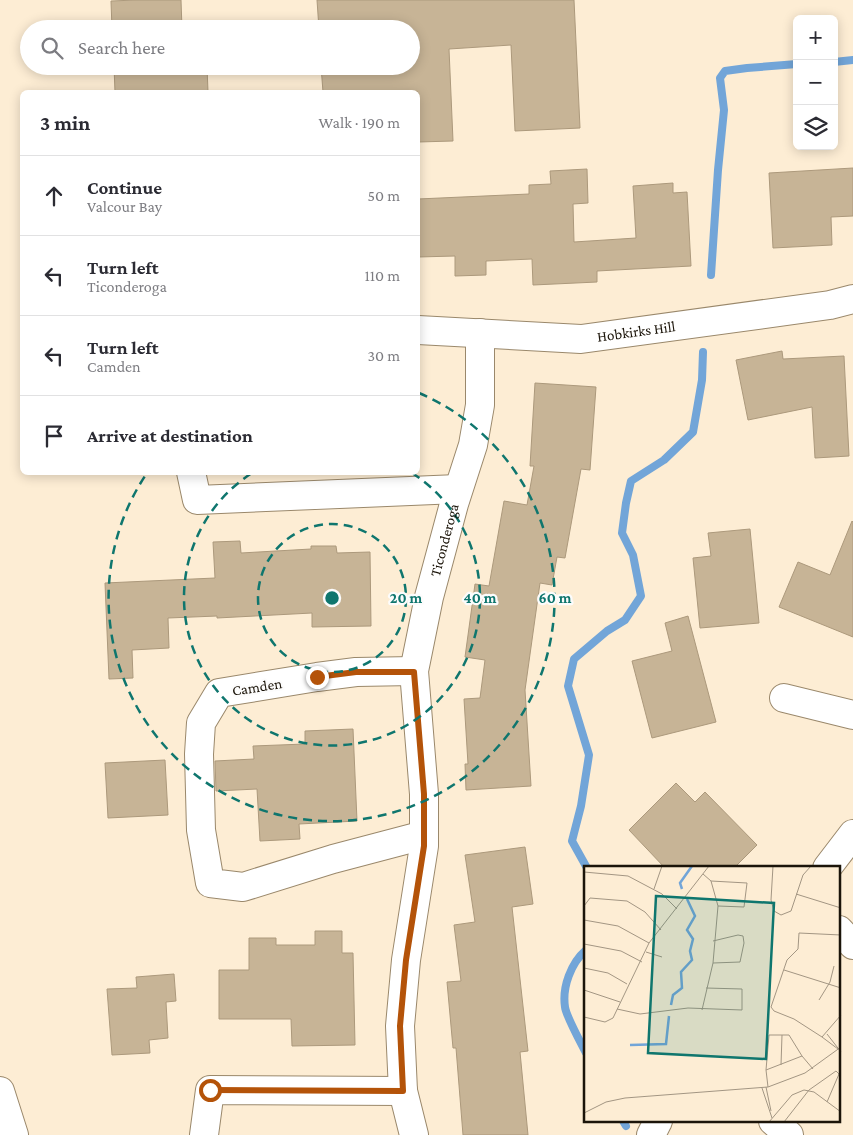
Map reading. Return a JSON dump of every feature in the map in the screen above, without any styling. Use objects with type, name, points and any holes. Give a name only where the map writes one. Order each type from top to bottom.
[{"type":"street","name":"Hobkirks Hill","points":[[420,330],[581,339],[830,304],[853,299]]},
{"type":"street","name":"Ticonderoga","points":[[414,1135],[403,1091],[400,1026],[406,960],[424,846],[424,794],[414,672],[429,597],[458,489],[473,445],[480,405],[480,333]]},
{"type":"street","points":[[193,475],[197,500],[458,489]]},
{"type":"street","name":"Camden","points":[[414,672],[356,672],[219,693],[201,723],[199,754],[202,830],[210,883],[243,887],[332,859],[424,835]]},
{"type":"street","points":[[784,698],[853,715]]},
{"type":"street","points":[[829,866],[853,834]]},
{"type":"street","points":[[840,931],[853,944]]},
{"type":"street","points":[[204,1135],[210,1090],[403,1091]]},
{"type":"street","points":[[0,1091],[14,1135]]},
{"type":"street","points":[[651,1135],[658,1122]]},
{"type":"street","points":[[775,1122],[789,1135]]},
{"type":"building","points":[[181,0],[182,20],[112,20],[111,1]]},
{"type":"building","points":[[317,0],[574,0],[580,128],[515,131],[511,45],[449,49],[453,141],[420,142],[420,90],[323,90],[322,75],[420,75],[420,20],[318,20]]},
{"type":"building","points":[[114,75],[207,75],[208,90],[115,90]]},
{"type":"building","points":[[853,168],[853,216],[831,217],[832,245],[773,248],[769,173]]},
{"type":"building","points":[[587,169],[588,203],[573,204],[574,242],[636,238],[633,186],[673,183],[673,193],[687,192],[691,266],[597,271],[597,282],[533,285],[532,259],[486,261],[486,275],[455,276],[455,256],[420,257],[420,199],[529,194],[529,185],[551,184],[550,171]]},
{"type":"building","points":[[782,351],[783,359],[844,356],[849,456],[815,458],[812,407],[748,420],[736,360]]},
{"type":"building","points":[[535,383],[596,387],[590,470],[581,469],[565,558],[557,557],[552,585],[540,583],[525,690],[531,786],[466,790],[465,764],[468,764],[464,699],[480,698],[485,660],[465,657],[475,584],[489,586],[504,501],[527,505],[534,466],[530,466]]},
{"type":"building","points":[[852,521],[853,637],[779,607],[798,562],[830,575]]},
{"type":"building","points":[[750,529],[759,623],[700,628],[693,558],[711,556],[708,533]]},
{"type":"building","points":[[240,541],[241,553],[311,549],[311,546],[336,546],[337,553],[370,552],[371,626],[312,627],[312,613],[217,618],[217,616],[168,618],[169,648],[132,650],[133,678],[109,679],[105,583],[215,578],[213,542]]},
{"type":"building","points":[[688,616],[716,722],[652,738],[632,661],[672,651],[665,623]]},
{"type":"building","points":[[353,729],[357,821],[299,824],[300,839],[260,841],[257,789],[216,791],[215,761],[254,759],[253,746],[305,744],[305,731]]},
{"type":"building","points":[[165,760],[168,815],[108,818],[105,763]]},
{"type":"building","points":[[676,783],[695,802],[705,792],[757,845],[736,866],[663,866],[629,830]]},
{"type":"building","points":[[525,847],[533,904],[512,907],[528,1051],[520,1052],[528,1135],[463,1135],[456,1048],[453,1048],[447,982],[461,981],[454,925],[475,922],[465,855]]},
{"type":"building","points":[[315,931],[342,931],[342,953],[353,953],[355,1045],[292,1046],[291,1019],[219,1019],[219,970],[249,970],[249,938],[276,938],[276,945],[315,945]]},
{"type":"building","points":[[174,974],[176,1001],[166,1002],[168,1038],[149,1040],[150,1053],[112,1055],[107,989],[137,988],[136,977]]},
{"type":"waterway","points":[[838,62],[853,60]]},
{"type":"waterway","points":[[711,275],[724,110],[720,78],[725,71],[793,64]]},
{"type":"waterway","points":[[586,866],[572,841],[581,806],[589,755],[568,686],[574,659],[607,631],[625,620],[641,596],[633,555],[622,533],[631,481],[664,460],[693,432],[702,380],[703,352]]},
{"type":"waterway","points":[[584,952],[572,968],[566,984],[564,999],[568,1017],[584,1049]]},
{"type":"waterway","points":[[624,1122],[626,1126]]},
{"type":"route","points":[[210,1090],[403,1091],[400,1026],[406,960],[424,846],[424,794],[414,672],[356,672],[317,677]]}]
